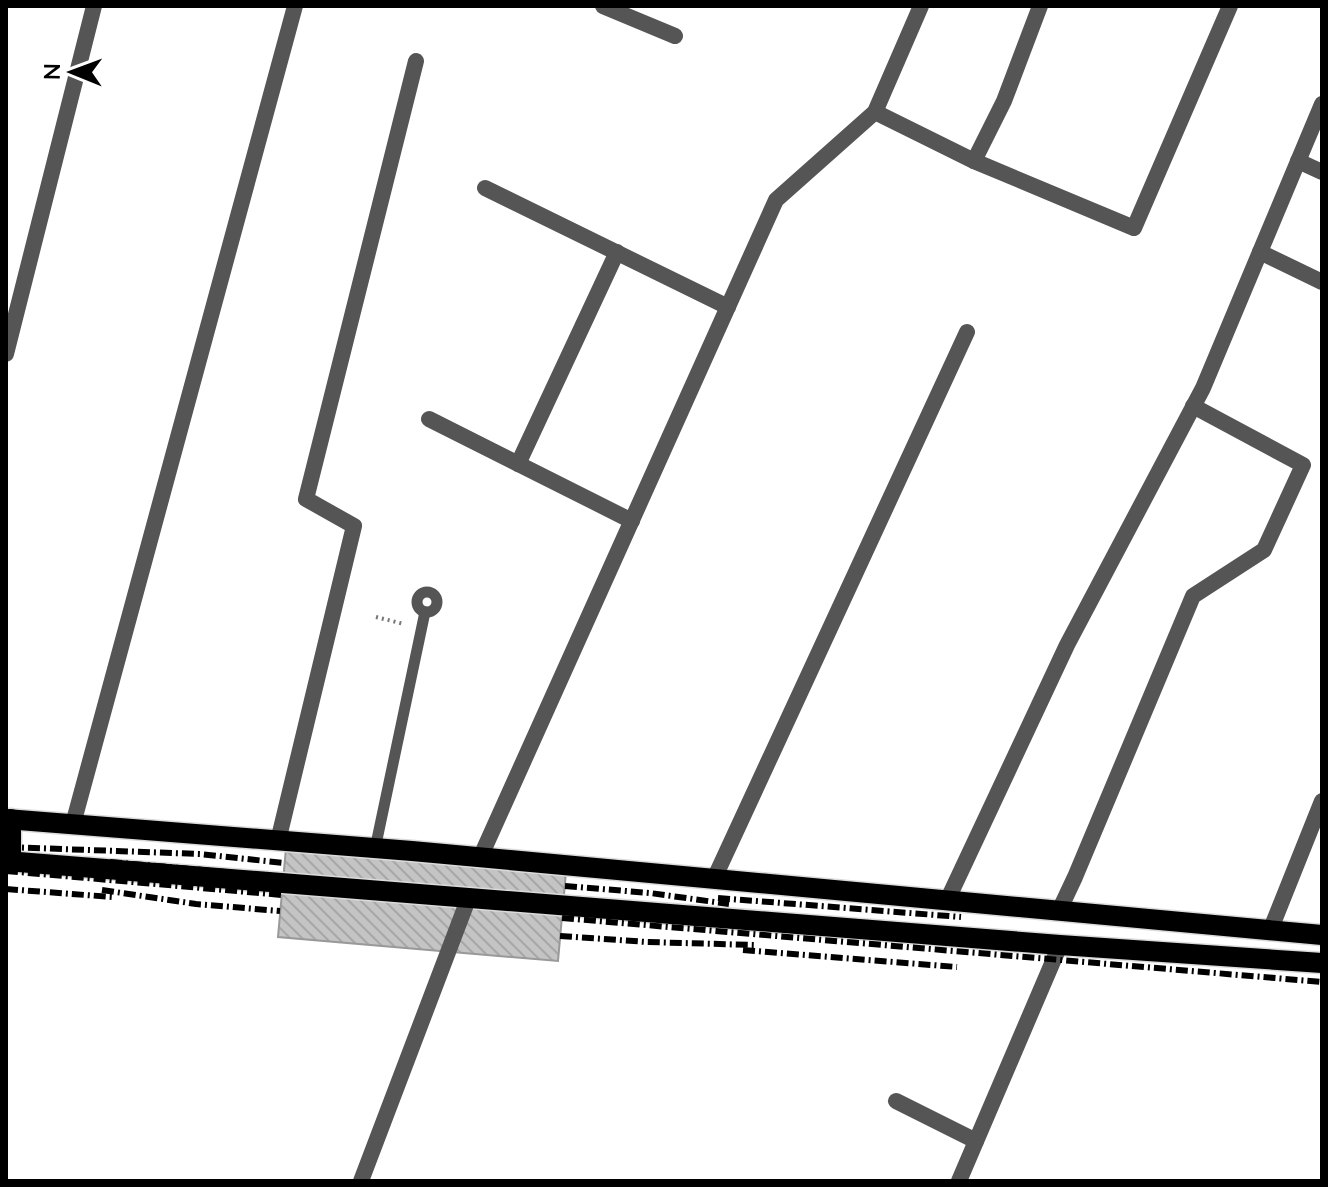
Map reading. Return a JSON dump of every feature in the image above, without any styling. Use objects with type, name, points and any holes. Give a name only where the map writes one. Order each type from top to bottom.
[{"type":"main road","points":[[1322,935],[480,858],[9,819],[8,864],[1322,963]]},
{"type":"street","points":[[6,354],[94,6]]},
{"type":"street","points":[[73,824],[295,6]]},
{"type":"street","points":[[603,6],[675,36]]},
{"type":"street","points":[[480,858],[776,200],[875,112],[921,6]]},
{"type":"street","points":[[974,161],[1004,101],[1040,6]]},
{"type":"street","points":[[875,112],[974,161],[1134,228],[1225,8]]},
{"type":"street","points":[[278,841],[354,526],[306,499],[416,61]]},
{"type":"street","points":[[947,901],[1067,645],[1203,388],[1322,104]]},
{"type":"street","points":[[1298,161],[1322,172]]},
{"type":"street","points":[[485,188],[728,307]]},
{"type":"street","points":[[518,464],[617,252]]},
{"type":"street","points":[[1260,252],[1322,282]]},
{"type":"street","points":[[714,879],[967,332]]},
{"type":"street","points":[[1059,911],[1193,596],[1264,550],[1303,465],[1193,406]]},
{"type":"street","points":[[429,419],[632,521]]},
{"type":"street","points":[[1270,931],[1322,801]]},
{"type":"street","points":[[361,1181],[469,897]]},
{"type":"street","points":[[959,1181],[1060,945]]},
{"type":"street","points":[[896,1101],[976,1141]]},
{"type":"lane","points":[[375,849],[425,612]]},
{"type":"path","points":[[376,617],[422,628]]},
{"type":"building","points":[[287,837],[567,861],[558,961],[278,937]]},
{"type":"railway","points":[[6,847],[200,854],[284,863]]},
{"type":"railway","points":[[110,862],[283,877]]},
{"type":"railway","points":[[6,871],[282,895]]},
{"type":"railway","points":[[565,886],[729,904]]},
{"type":"railway","points":[[6,889],[112,897]]},
{"type":"railway","points":[[102,890],[196,904],[280,911]]},
{"type":"railway","points":[[718,898],[961,917]]},
{"type":"railway","points":[[563,901],[1322,963]]},
{"type":"railway","points":[[562,918],[1322,982]]},
{"type":"railway","points":[[560,936],[754,945]]},
{"type":"railway","points":[[743,950],[957,967]]}]
